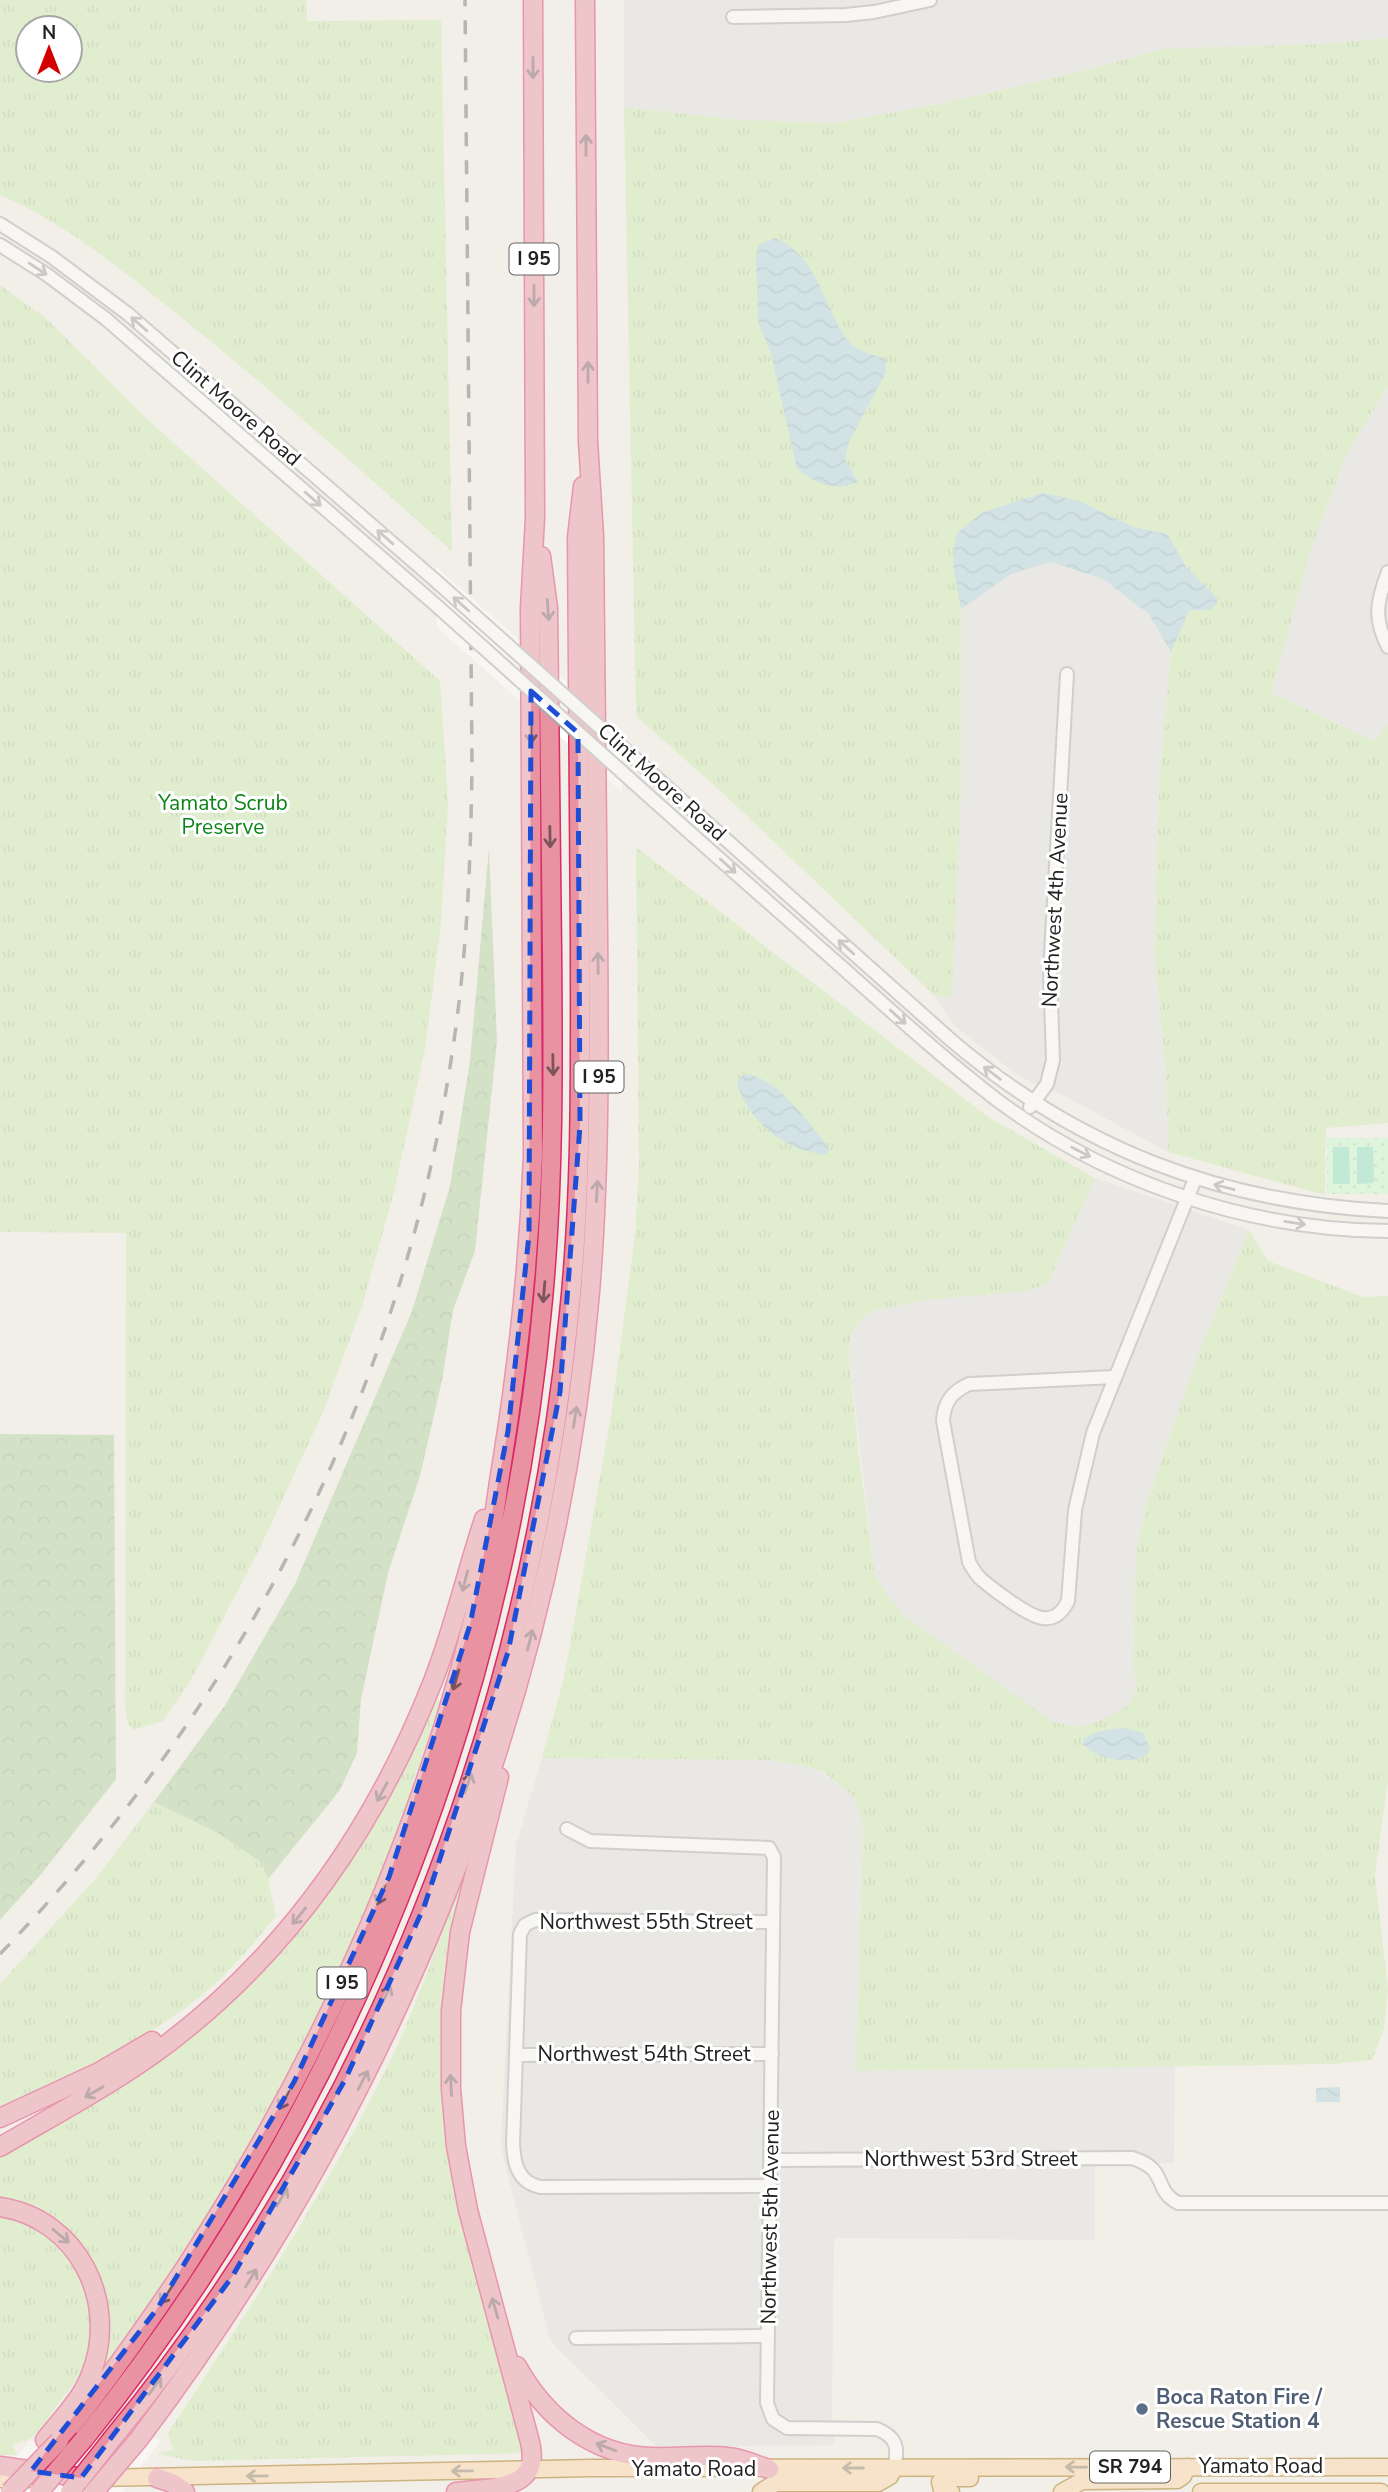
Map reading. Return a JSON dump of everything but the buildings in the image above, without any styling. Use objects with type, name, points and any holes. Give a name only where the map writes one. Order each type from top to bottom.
[{"type":"highway","name":"I 95","points":[[52,2440],[137,2339],[219,2214],[294,2082],[344,1980],[388,1877],[440,1733],[480,1588],[501,1469],[521,1326],[533,1155],[530,608],[536,518],[533,0]]},
{"type":"highway","name":"I 95","points":[[90,2485],[139,2439],[208,2344],[263,2260],[322,2160],[357,2092],[416,1967],[450,1885],[512,1706],[541,1594],[568,1458],[586,1332],[595,1217],[599,1086],[594,536],[588,441],[585,0]]},
{"type":"highway","points":[[69,2492],[159,2381],[239,2266],[291,2181],[345,2080],[410,1941],[451,1835],[487,1726],[520,1603],[543,1493],[560,1392],[578,1201],[581,1088],[577,537],[588,441]]},
{"type":"highway","points":[[38,2492],[84,2440],[156,2344],[219,2250],[277,2152],[328,2056],[360,1988],[419,1845],[459,1725],[496,1591],[534,1382],[551,1191],[553,1079],[548,608],[536,518]]},
{"type":"highway","points":[[0,2147],[104,2086],[167,2043],[226,1995],[278,1941],[336,1867],[368,1818],[403,1751],[444,1653],[473,1552],[501,1469]]},
{"type":"highway","points":[[456,2492],[513,2483],[523,2478],[530,2469],[531,2447],[459,2168],[452,2106],[450,2051],[452,1991],[460,1933],[498,1784],[512,1706]]},
{"type":"highway","points":[[0,2118],[99,2072],[155,2039],[190,2014],[242,1968],[278,1941]]},
{"type":"highway","points":[[0,2207],[31,2216],[61,2236],[84,2263],[98,2298],[101,2333],[91,2376],[82,2392],[52,2440],[9,2492]]},
{"type":"highway","points":[[503,2336],[522,2375],[543,2405],[572,2430],[597,2444],[638,2456],[729,2456],[769,2469]]},
{"type":"highway","points":[[108,2492],[139,2439]]},
{"type":"highway","points":[[0,2466],[90,2485]]},
{"type":"highway","points":[[157,2478],[172,2483],[185,2492]]},
{"type":"main road","points":[[1194,2492],[1213,2478],[1222,2476],[1336,2476],[1357,2466]]},
{"type":"main road","points":[[951,2492],[942,2490],[940,2482],[950,2478],[1034,2478],[1049,2467]]},
{"type":"main road","points":[[1062,2492],[1082,2481],[1177,2480],[1183,2476],[1187,2467]]},
{"type":"main road","name":"Yamato Road","points":[[0,2479],[90,2485],[157,2478],[530,2469],[1388,2467]]},
{"type":"main road","points":[[761,2492],[775,2483],[878,2483],[890,2476],[894,2468]]},
{"type":"main road","name":"Yamato Road","points":[[1201,2492],[1381,2492]]},
{"type":"street","points":[[733,17],[846,15],[930,0]]},
{"type":"street","name":"Clint Moore Road","points":[[0,224],[52,257],[128,314],[436,581],[952,1041],[1000,1080],[1113,1147],[1195,1179],[1254,1195],[1307,1205],[1388,1211]]},
{"type":"street","name":"Clint Moore Road","points":[[0,245],[46,274],[106,318],[437,606],[925,1042],[1022,1117],[1065,1144],[1110,1167],[1187,1198],[1238,1212],[1304,1225],[1388,1231]]},
{"type":"street","points":[[1388,572],[1377,604],[1381,632],[1388,647]]},
{"type":"street","name":"Northwest 4th Avenue","points":[[1022,1117],[1047,1084],[1053,1060],[1049,1008],[1050,971],[1067,674]]},
{"type":"street","points":[[1114,1377],[968,1384],[955,1391],[944,1410],[943,1421],[969,1562],[982,1580],[1032,1615],[1054,1617],[1063,1611],[1069,1601],[1077,1497],[1093,1433],[1195,1179]]},
{"type":"street","name":"Northwest 5th Avenue","points":[[567,1829],[590,1841],[769,1848],[774,1857],[767,2403],[773,2419],[779,2425],[797,2429],[877,2429],[884,2432],[895,2441],[897,2447],[894,2468]]},
{"type":"street","name":"Northwest 55th Street","points":[[516,2055],[520,1934],[525,1925],[535,1920],[773,1922]]},
{"type":"street","name":"Northwest 54th Street","points":[[516,2055],[772,2054]]},
{"type":"street","points":[[516,2055],[513,2144],[520,2176],[527,2183],[540,2187],[770,2186]]},
{"type":"street","name":"Northwest 53rd Street","points":[[771,2160],[1132,2158],[1146,2162],[1156,2170],[1168,2197],[1178,2203],[1388,2203]]},
{"type":"street","points":[[576,2338],[768,2336]]},
{"type":"highlighted area","points":[[531,691],[578,733],[580,1125],[560,1392],[508,1652],[424,1907],[345,2080],[232,2277],[81,2478],[31,2471],[157,2309],[294,2082],[389,1877],[470,1625],[508,1431],[529,1235]]},
{"type":"shaded area","points":[[624,0],[1388,0],[1388,38],[1321,44],[1163,49],[1071,74],[943,103],[836,123],[740,120],[624,107]]},
{"type":"shaded area","points":[[1388,386],[1388,723],[1376,741],[1271,693],[1311,549],[1346,456]]},
{"type":"shaded area","points":[[1051,562],[1103,579],[1149,614],[1171,652],[1159,784],[1154,950],[1166,1071],[1168,1152],[1059,1093],[1021,1078],[955,1026],[934,995],[952,997],[961,609],[1011,574]]},
{"type":"shaded area","points":[[1095,1178],[1249,1230],[1196,1360],[1145,1508],[1135,1573],[1133,1666],[1137,1687],[1126,1707],[1100,1721],[1078,1727],[1053,1723],[906,1617],[875,1575],[849,1356],[850,1335],[860,1321],[875,1310],[1048,1283]]},
{"type":"shaded area","points":[[542,1758],[767,1760],[800,1765],[823,1773],[854,1797],[863,1825],[856,2071],[1175,2066],[1174,2163],[1095,2164],[1095,2240],[834,2238],[834,2445],[657,2447],[555,2346],[549,2335],[502,2153],[516,1845]]},
{"type":"green space","points":[[0,0],[306,0],[307,21],[441,20],[452,551],[318,432],[181,317],[72,234],[0,195]]},
{"type":"green space","points":[[1388,38],[1388,386],[1346,456],[1311,549],[1271,693],[1375,741],[1388,723],[1388,1123],[1326,1128],[1325,1195],[1168,1152],[1166,1071],[1154,950],[1159,784],[1171,652],[1149,614],[1103,579],[1051,562],[1011,574],[961,609],[961,793],[952,997],[934,995],[726,796],[636,716],[624,107],[740,120],[836,123],[943,103],[1071,74],[1163,49],[1321,44]]},
{"type":"green space","name":"Yamato Scrub Preserve","points":[[0,285],[47,319],[147,419],[440,681],[448,802],[441,924],[425,1049],[394,1192],[362,1306],[323,1412],[260,1548],[190,1682],[163,1721],[133,1730],[128,1723],[125,1708],[126,1233],[0,1232]]},
{"type":"green space","points":[[636,847],[988,1117],[1095,1178],[1048,1283],[1028,1291],[926,1300],[875,1310],[860,1321],[850,1336],[849,1356],[859,1456],[875,1575],[906,1617],[1053,1722],[1078,1727],[1099,1721],[1126,1707],[1132,1699],[1137,1686],[1133,1666],[1135,1573],[1145,1508],[1196,1360],[1249,1230],[1268,1261],[1363,1297],[1388,1296],[1388,1781],[1375,1874],[1388,1989],[1384,2029],[1372,2060],[1333,2064],[856,2071],[863,1825],[854,1797],[823,1772],[767,1760],[542,1758],[564,1678],[611,1416],[635,1235],[639,1166]]},
{"type":"green space","points":[[489,848],[497,1041],[475,1251],[453,1310],[442,1380],[420,1476],[388,1573],[361,1699],[357,1753],[340,1790],[268,1879],[261,1862],[218,1833],[154,1802],[226,1704],[295,1584],[412,1311],[450,1186],[470,1061]]},
{"type":"green space","points":[[1327,1138],[1388,1138],[1388,1194],[1327,1194]]},
{"type":"green space","points":[[1333,1147],[1349,1147],[1350,1184],[1333,1184]]},
{"type":"green space","points":[[1357,1147],[1373,1147],[1374,1183],[1357,1184]]},
{"type":"green space","points":[[0,1434],[114,1435],[116,1779],[42,1873],[0,1920]]},
{"type":"green space","points":[[433,1699],[440,1701],[389,1852],[316,2024],[253,2144],[219,2202],[107,2369],[101,2366],[107,2309],[104,2290],[97,2273],[85,2253],[0,2200],[0,2156],[87,2106],[285,1946],[346,1867],[395,1785]]},
{"type":"green space","points":[[154,1802],[218,1833],[262,1862],[276,1916],[233,1966],[175,2015],[119,2050],[0,2108],[0,1984],[96,1878]]},
{"type":"green space","points":[[458,1886],[464,1888],[446,2082],[526,2453],[196,2461],[156,2454],[173,2450],[168,2433],[286,2250],[366,2108],[410,2017]]},
{"type":"green space","points":[[0,2218],[23,2223],[60,2248],[74,2266],[84,2286],[91,2308],[93,2331],[90,2354],[81,2374],[36,2434],[28,2440],[12,2445],[17,2455],[0,2455]]},
{"type":"water","points":[[775,238],[790,247],[812,271],[850,343],[862,351],[885,359],[886,372],[849,442],[845,459],[858,482],[849,485],[826,485],[797,469],[771,354],[758,321],[758,245]]},
{"type":"water","points":[[1043,493],[1079,501],[1133,527],[1167,534],[1186,567],[1219,600],[1211,610],[1189,610],[1171,652],[1149,614],[1103,579],[1051,562],[1011,574],[961,609],[953,564],[956,534],[981,513]]},
{"type":"water","points":[[748,1074],[771,1085],[792,1103],[826,1144],[829,1151],[825,1155],[810,1152],[782,1140],[760,1122],[743,1098],[737,1084],[740,1077]]},
{"type":"water","points":[[1123,1728],[1143,1733],[1150,1748],[1147,1755],[1131,1760],[1114,1759],[1097,1754],[1083,1745],[1083,1740],[1092,1734]]},
{"type":"water","points":[[1340,2087],[1340,2102],[1316,2102],[1316,2088]]},
{"type":"pier","points":[[436,567],[622,731],[622,792],[437,627]]},
{"type":"pier","points":[[162,2439],[123,2492],[0,2492],[0,2476],[30,2441]]},
{"type":"railway","points":[[0,1954],[88,1855],[168,1751],[240,1641],[303,1527],[356,1408],[400,1284],[433,1157],[460,993],[471,828],[465,0]]},
{"type":"place","name":"Boca Raton Fire / Rescue Station 4","points":[[1142,2409]]}]
